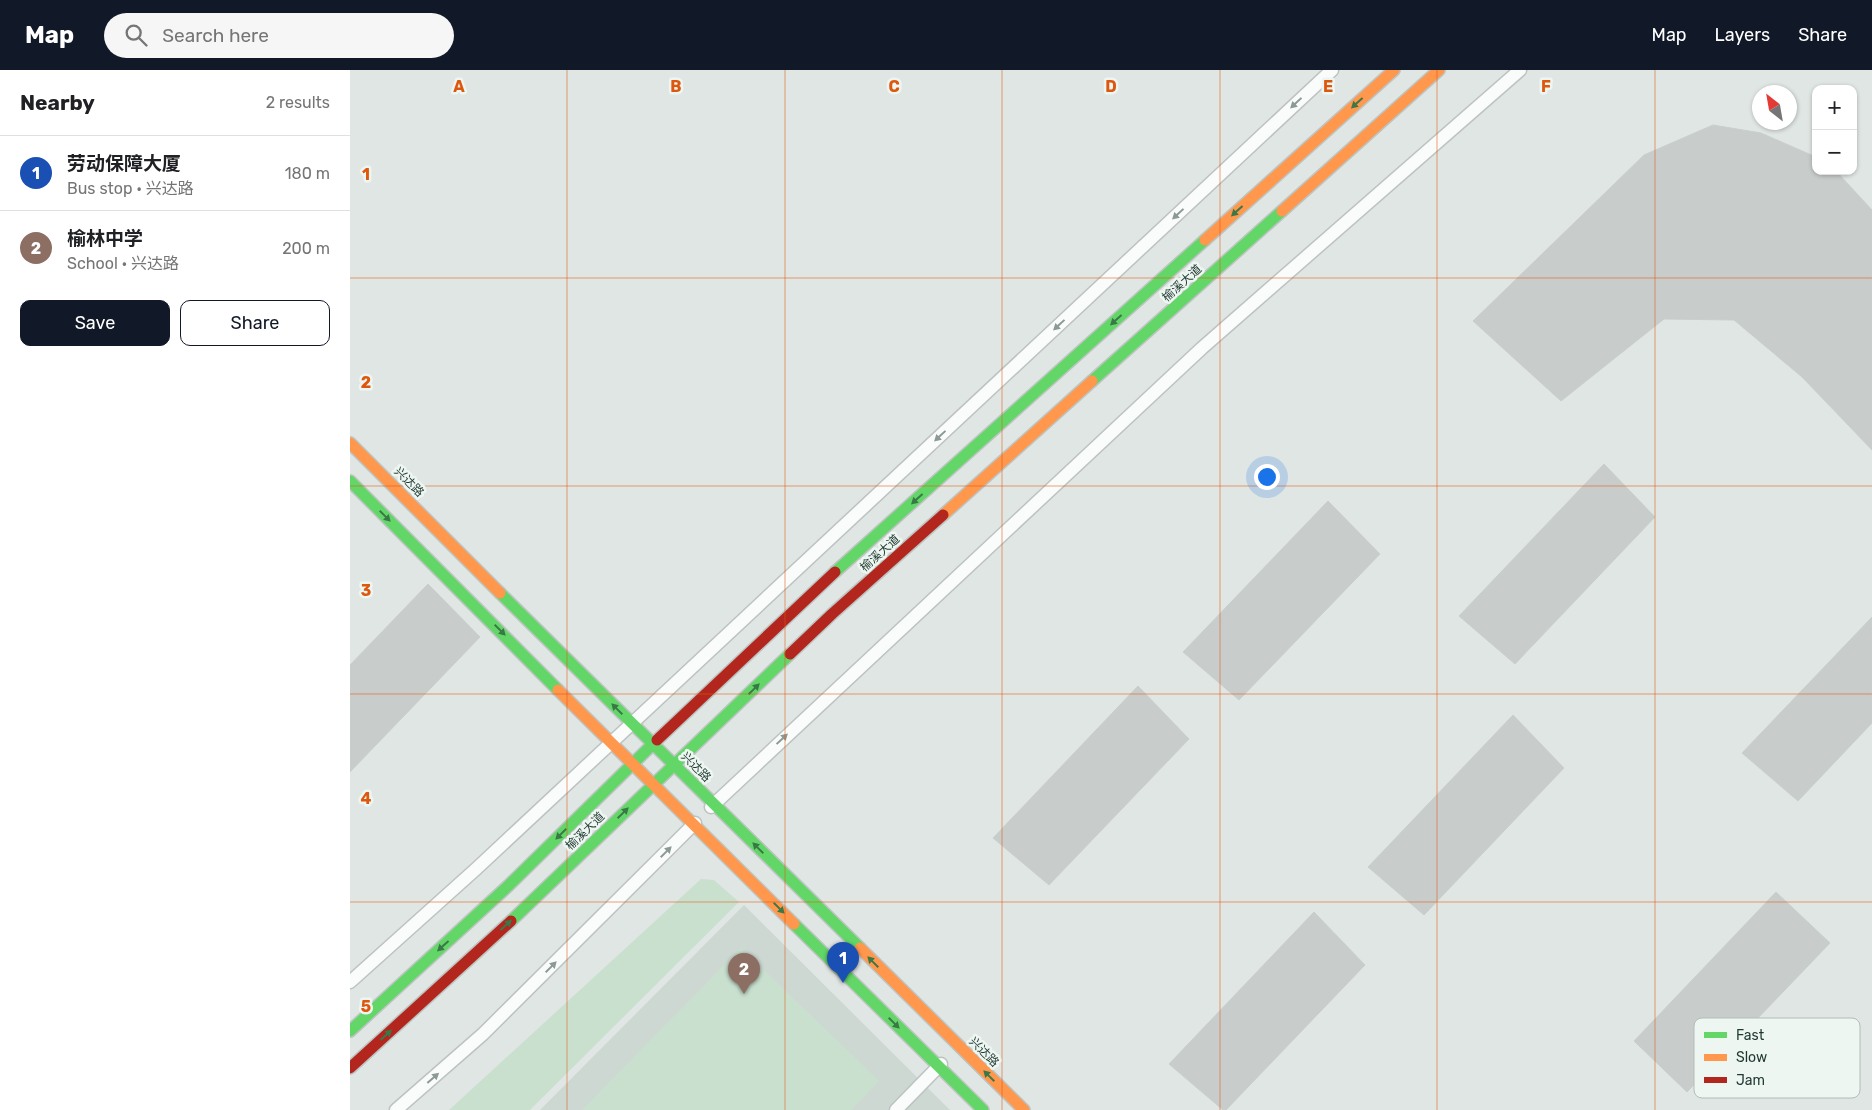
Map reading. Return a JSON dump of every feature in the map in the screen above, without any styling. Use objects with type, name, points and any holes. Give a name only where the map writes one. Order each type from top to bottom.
[{"type":"main road","name":"榆溪大道","points":[[350,1031],[508,886],[652,744],[812,594],[1394,70]]},
{"type":"main road","name":"榆溪大道","points":[[350,1068],[528,905],[832,614],[1440,70]]},
{"type":"main road","name":"兴达路","points":[[350,443],[652,744],[1024,1110]]},
{"type":"main road","points":[[350,481],[653,785],[983,1110]]},
{"type":"lane","points":[[350,982],[476,870],[1332,70]]},
{"type":"lane","points":[[396,1110],[483,1034],[714,804],[1202,348],[1520,70]]},
{"type":"lane","points":[[896,1110],[959,1046]]},
{"type":"shaded area","points":[[744,905],[950,1110],[540,1110]]},
{"type":"green space","points":[[701,879],[714,880],[739,902],[530,1110],[449,1110]]},
{"type":"green space","points":[[741,948],[879,1081],[851,1110],[582,1110]]},
{"type":"building","points":[[1713,125],[1761,133],[1812,155],[1812,175],[1840,175],[1872,210],[1872,450],[1802,377],[1734,320],[1664,319],[1561,401],[1473,321],[1644,155]]},
{"type":"building","points":[[1604,464],[1655,517],[1515,664],[1459,616]]},
{"type":"building","points":[[1328,501],[1380,554],[1239,700],[1183,652]]},
{"type":"building","points":[[428,584],[480,637],[350,772],[350,665]]},
{"type":"building","points":[[1872,617],[1872,723],[1798,801],[1742,753]]},
{"type":"building","points":[[1138,686],[1189,739],[1049,885],[993,838]]},
{"type":"building","points":[[1513,715],[1564,768],[1424,915],[1368,867]]},
{"type":"building","points":[[1776,892],[1830,943],[1758,1018],[1694,1018],[1694,1085],[1687,1092],[1634,1041]]},
{"type":"building","points":[[1314,912],[1365,965],[1226,1110],[1223,1110],[1169,1064]]},
{"type":"traffic: fast","points":[[1092,381],[1282,211]]},
{"type":"traffic: fast","points":[[835,572],[1205,240]]},
{"type":"traffic: fast","points":[[350,481],[558,690]]},
{"type":"traffic: fast","points":[[500,593],[860,948]]},
{"type":"traffic: fast","points":[[511,921],[790,654]]},
{"type":"traffic: fast","points":[[350,1031],[508,886],[657,740]]},
{"type":"traffic: fast","points":[[794,924],[983,1110]]},
{"type":"traffic: slow","points":[[1205,240],[1394,70]]},
{"type":"traffic: slow","points":[[1282,211],[1439,70]]},
{"type":"traffic: slow","points":[[943,515],[1092,381]]},
{"type":"traffic: slow","points":[[350,443],[500,593]]},
{"type":"traffic: slow","points":[[558,690],[794,924]]},
{"type":"traffic: slow","points":[[860,948],[1024,1110]]},
{"type":"traffic: jam","points":[[790,654],[943,515]]},
{"type":"traffic: jam","points":[[657,740],[835,572]]},
{"type":"traffic: jam","points":[[350,1068],[511,921]]},
{"type":"place","name":"劳动保障大厦","points":[[843,983]]},
{"type":"place","name":"榆林中学","points":[[744,994]]}]
